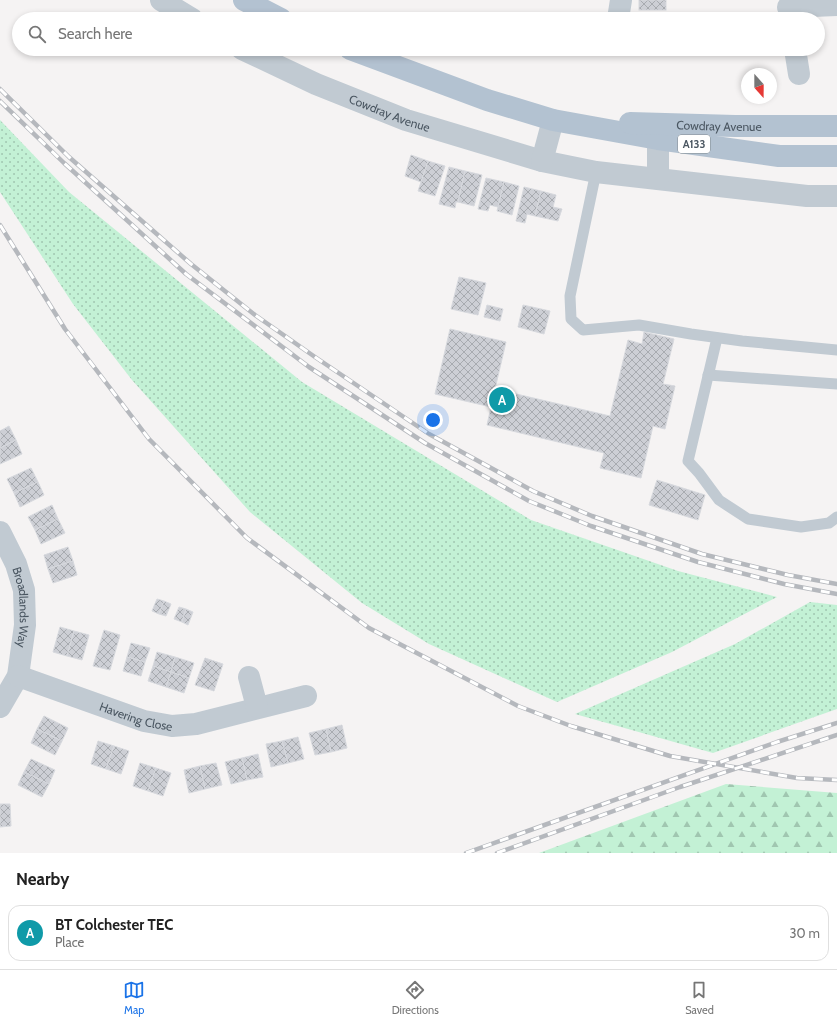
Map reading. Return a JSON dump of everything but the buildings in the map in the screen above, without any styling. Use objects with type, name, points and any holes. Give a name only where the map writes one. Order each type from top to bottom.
[{"type":"main road","points":[[244,0],[267,12]]},
{"type":"main road","name":"Cowdray Avenue","points":[[369,56],[487,100],[553,120],[658,139],[779,156],[837,156]]},
{"type":"main road","name":"Cowdray Avenue","points":[[553,120],[735,126],[837,126]]},
{"type":"street","points":[[161,0],[181,12]]},
{"type":"street","points":[[619,12],[621,0]]},
{"type":"street","points":[[789,9],[837,5]]},
{"type":"street","name":"Cowdray Avenue","points":[[257,56],[316,84],[406,120],[542,161],[596,172],[807,196],[837,196]]},
{"type":"street","points":[[796,56],[799,74]]},
{"type":"street","points":[[542,161],[553,120]]},
{"type":"street","points":[[658,139],[658,178]]},
{"type":"street","name":"Broadlands Way","points":[[0,532],[16,564],[24,590],[25,625],[18,676],[0,707]]},
{"type":"street","name":"Havering Close","points":[[18,676],[144,721],[172,726],[196,724],[306,696]]},
{"type":"street","points":[[249,677],[257,708]]},
{"type":"lane","points":[[596,172],[570,296],[571,319],[583,330],[639,325],[717,338],[837,350]]},
{"type":"lane","points":[[717,338],[688,461],[719,500],[748,519],[801,527],[829,523],[837,517]]},
{"type":"lane","points":[[708,375],[837,384]]},
{"type":"green space","points":[[0,120],[69,192],[302,382],[531,520],[678,571],[777,597],[672,652],[557,702],[429,644],[362,603],[250,512],[132,380],[73,304],[0,192]]},
{"type":"green space","points":[[810,602],[837,605],[837,709],[713,753],[575,714],[735,644]]},
{"type":"green space","points":[[726,784],[837,793],[837,853],[539,853]]},
{"type":"railway","points":[[0,89],[69,157],[191,264],[255,315],[429,434],[533,491],[592,516],[702,554],[788,575],[837,584]]},
{"type":"railway","points":[[0,101],[64,163],[186,274],[309,367],[425,443],[529,501],[591,526],[698,562],[784,584],[837,594]]},
{"type":"railway","points":[[0,225],[65,329],[149,439],[247,538],[369,628],[518,706],[571,726],[670,756],[797,778],[837,780]]},
{"type":"railway","points":[[466,853],[777,742],[837,723]]},
{"type":"railway","points":[[497,853],[680,787],[837,735]]},
{"type":"place","name":"BT Colchester TEC","points":[[502,400]]}]
